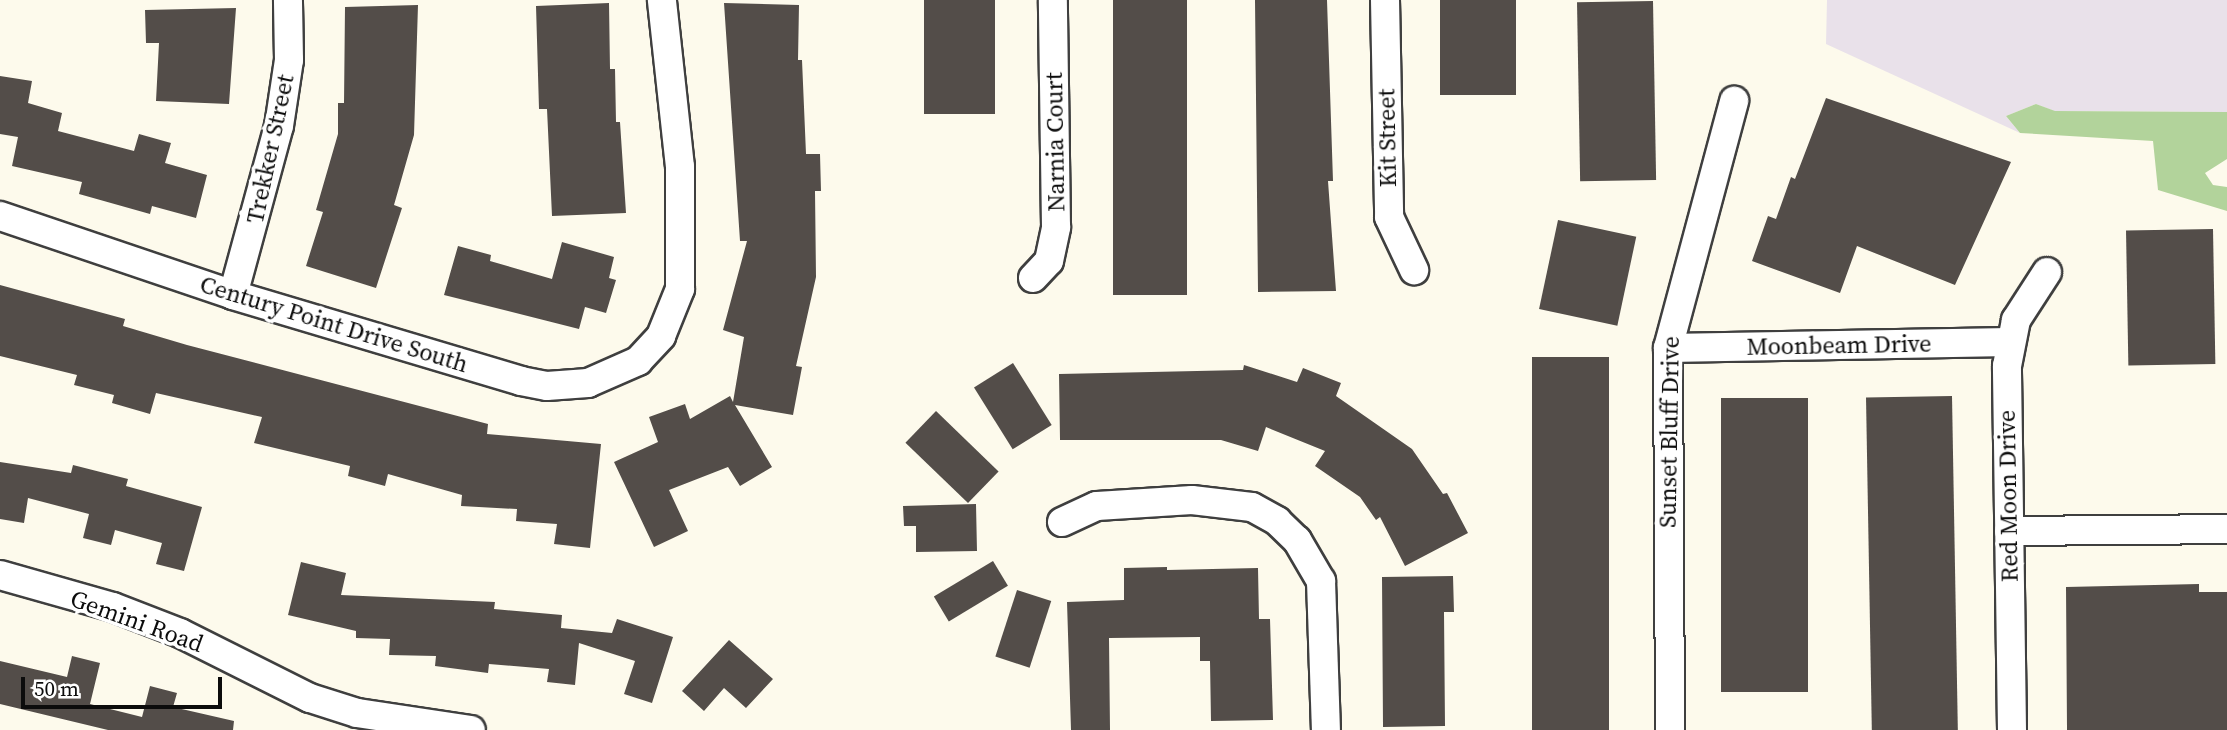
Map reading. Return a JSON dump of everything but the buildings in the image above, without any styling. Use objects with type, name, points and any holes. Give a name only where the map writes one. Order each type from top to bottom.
[{"type":"street","name":"Trekker Street","points":[[233,295],[279,126],[289,60],[288,0]]},
{"type":"street","name":"Century Point Drive South","points":[[0,216],[233,295],[547,386],[588,383],[614,374],[638,361],[661,336],[680,289],[680,167],[662,0]]},
{"type":"street","name":"Narnia Court","points":[[1033,278],[1049,261],[1056,227],[1053,0]]},
{"type":"street","name":"Kit Street","points":[[1385,0],[1389,217],[1414,270]]},
{"type":"street","name":"Sunset Bluff Drive","points":[[1670,730],[1668,348],[1734,101]]},
{"type":"street","name":"Red Moon Drive","points":[[2012,730],[2010,342],[2016,320],[2047,272]]},
{"type":"street","name":"Moonbeam Drive","points":[[1668,348],[2010,342]]},
{"type":"street","points":[[1062,522],[1097,506],[1221,500],[1252,507],[1297,540],[1321,581],[1325,606],[1326,730]]},
{"type":"street","points":[[2009,531],[2227,529]]},
{"type":"street","name":"Gemini Road","points":[[0,575],[113,607],[180,633],[310,698],[345,709],[471,730]]},
{"type":"shaded area","points":[[1827,0],[2227,0],[2227,112],[2054,111],[2036,104],[2006,116],[2020,133],[1826,44]]},
{"type":"green space","points":[[2036,104],[2055,111],[2227,112],[2227,159],[2205,173],[2213,185],[2227,187],[2227,211],[2158,190],[2153,141],[2020,133],[2006,116]]}]
